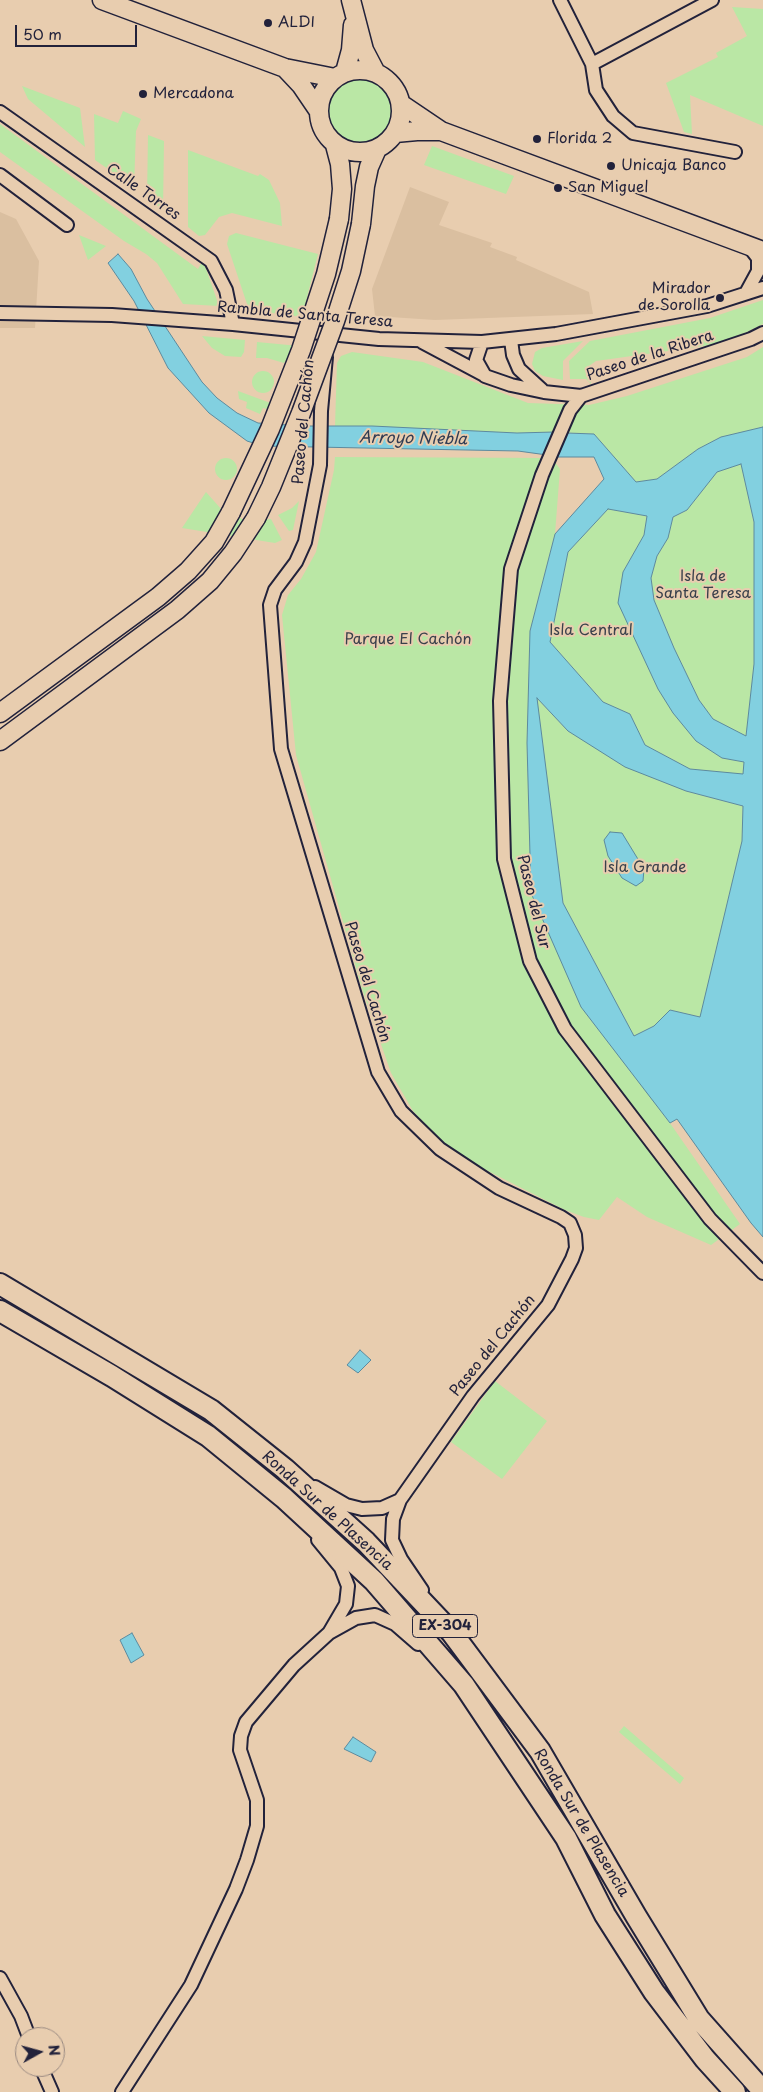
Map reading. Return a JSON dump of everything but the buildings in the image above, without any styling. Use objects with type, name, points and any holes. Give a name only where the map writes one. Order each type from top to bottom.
[{"type":"main road","points":[[102,0],[284,68],[340,75]]},
{"type":"main road","points":[[340,75],[351,50],[352,7]]},
{"type":"main road","points":[[352,7],[364,50],[376,73]]},
{"type":"main road","points":[[284,68],[301,85],[318,110]]},
{"type":"main road","points":[[355,70],[376,73],[393,86],[401,104],[400,120],[395,133],[387,143],[377,149],[360,153],[346,151],[335,145],[326,135],[320,123],[318,110],[320,98],[326,87],[340,75],[355,70]]},
{"type":"main road","points":[[401,104],[442,131],[758,248]]},
{"type":"main road","points":[[395,133],[442,131]]},
{"type":"main road","points":[[0,713],[165,591],[188,571],[214,542],[251,473],[301,350],[326,274],[339,218],[342,189],[340,164],[335,145]]},
{"type":"main road","points":[[0,740],[177,610],[210,581],[233,553],[256,518],[294,431],[335,321],[350,271],[361,224],[369,168],[377,149]]},
{"type":"main road","name":"Ronda Sur de Plasencia","points":[[0,1284],[211,1410],[285,1469],[366,1542],[452,1633],[540,1751],[699,2019],[763,2091]]},
{"type":"main road","name":"Ronda Sur de Plasencia","points":[[0,1311],[112,1376],[208,1436],[284,1498],[374,1581],[464,1685],[566,1838],[606,1915],[654,1992],[705,2059],[735,2092]]},
{"type":"street","points":[[560,0],[592,64],[596,90],[613,116],[633,133],[735,152]]},
{"type":"street","points":[[592,64],[712,0]]},
{"type":"street","name":"Calle Torres","points":[[0,112],[211,261],[226,290],[233,324]]},
{"type":"street","points":[[0,176],[67,225]]},
{"type":"street","points":[[746,293],[758,271],[758,248]]},
{"type":"street","name":"Rambla de Santa Teresa","points":[[0,313],[112,315],[233,324],[328,335],[420,341],[482,342],[556,334],[707,306],[763,288]]},
{"type":"street","name":"Paseo de la Ribera","points":[[544,392],[581,396],[751,339],[763,333]]},
{"type":"street","name":"Paseo del Cachón","points":[[328,335],[320,465],[305,542],[296,562],[275,590],[270,605],[281,748],[378,1072],[401,1111],[440,1149],[499,1188],[561,1217],[570,1223],[575,1235],[576,1248],[572,1259],[548,1305],[473,1396],[400,1500],[393,1519],[392,1540],[401,1559],[452,1633]]},
{"type":"street","points":[[512,340],[513,355],[519,369],[544,392]]},
{"type":"street","name":"Rambla de Santa Teresa","points":[[420,341],[485,376],[511,385],[544,392]]},
{"type":"street","points":[[482,342],[476,360],[485,376]]},
{"type":"street","name":"Paseo del Sur","points":[[581,396],[570,410],[546,467],[511,569],[500,701],[504,859],[530,961],[566,1029],[710,1219],[763,1273]]},
{"type":"street","points":[[285,1469],[346,1505],[362,1510],[382,1508],[400,1500]]},
{"type":"street","points":[[284,1498],[341,1568],[348,1586],[346,1604],[329,1633]]},
{"type":"street","points":[[122,2092],[191,1985],[236,1889],[247,1860],[257,1826],[256,1800],[240,1750],[241,1736],[246,1722],[294,1665],[329,1633],[356,1618],[375,1615],[396,1624],[464,1685]]},
{"type":"street","points":[[0,1978],[25,2027]]},
{"type":"street","points":[[46,2077],[52,2092]]},
{"type":"shaded area","points":[[410,187],[449,202],[439,225],[492,243],[490,247],[517,257],[516,260],[589,292],[593,314],[435,320],[375,316],[372,289]]},
{"type":"shaded area","points":[[0,212],[16,219],[39,261],[35,328],[0,328]]},
{"type":"green space","points":[[732,7],[763,9],[763,126],[690,95],[692,134],[684,132],[666,83],[718,57],[716,53],[747,36]]},
{"type":"green space","points":[[361,76],[374,79],[386,86],[393,98],[396,111],[393,124],[386,136],[374,143],[361,146],[348,143],[336,136],[329,124],[326,111],[329,98],[336,86],[348,79]]},
{"type":"green space","points":[[22,86],[80,108],[85,147],[28,99]]},
{"type":"green space","points":[[123,111],[141,119],[136,131],[134,187],[95,160],[94,114],[118,123]]},
{"type":"green space","points":[[0,124],[198,269],[203,260],[219,306],[183,304],[157,263],[0,152]]},
{"type":"green space","points":[[148,135],[164,141],[163,210],[147,198]]},
{"type":"green space","points":[[432,146],[514,176],[506,194],[424,165]]},
{"type":"green space","points":[[188,150],[258,176],[260,174],[269,180],[280,203],[282,226],[232,213],[219,217],[205,235],[199,236],[188,227]]},
{"type":"green space","points":[[236,233],[318,254],[302,317],[249,310],[227,244],[229,236]]},
{"type":"green space","points":[[79,235],[106,246],[88,260]]},
{"type":"green space","points":[[763,300],[763,324],[745,333],[711,345],[596,361],[589,366],[591,384],[586,379],[570,379],[569,361],[590,341],[710,318]]},
{"type":"green space","points":[[202,336],[245,340],[244,352],[241,357],[225,356],[212,348]]},
{"type":"green space","points":[[583,341],[563,361],[563,380],[543,376],[535,371],[532,364],[535,352],[542,348]]},
{"type":"green space","points":[[257,342],[299,346],[284,363],[267,358],[256,358]]},
{"type":"green space","points":[[763,347],[763,427],[721,437],[698,449],[657,479],[636,482],[594,434],[335,426],[337,363],[341,356],[352,352],[423,362],[528,403],[589,405],[627,396],[747,357]]},
{"type":"green space","points":[[263,371],[271,374],[274,382],[271,390],[263,393],[255,390],[252,382],[255,374]]},
{"type":"green space","points":[[238,391],[276,405],[271,410],[263,408],[260,414],[246,408],[247,402],[239,399]]},
{"type":"green space","name":"Parque El Cachón","points":[[335,457],[552,458],[560,469],[555,534],[530,631],[527,743],[531,893],[654,1100],[740,1224],[711,1245],[647,1217],[617,1197],[599,1220],[584,1217],[565,1210],[482,1168],[440,1140],[413,1111],[391,1073],[362,989],[296,755],[282,615],[288,595],[301,579],[316,552],[334,470]]},
{"type":"green space","points":[[226,458],[234,461],[237,469],[234,477],[226,480],[218,477],[215,469],[218,461]]},
{"type":"green space","name":"Isla de Santa Teresa","points":[[741,463],[754,522],[754,664],[746,737],[713,719],[699,700],[654,600],[651,578],[657,556],[668,538],[673,517],[687,510],[717,472]]},
{"type":"green space","points":[[206,492],[222,510],[237,517],[248,521],[271,519],[282,540],[275,543],[182,528]]},
{"type":"green space","points":[[299,501],[293,530],[289,531],[278,515],[292,508]]},
{"type":"green space","name":"Isla Central","points":[[608,509],[647,516],[644,535],[623,572],[642,650],[658,689],[722,758],[744,762],[744,775],[690,769],[645,745],[630,714],[603,702],[550,642],[568,552]]},
{"type":"green space","name":"Isla Grande","points":[[536,697],[568,731],[686,791],[743,806],[742,841],[701,1017],[670,1010],[654,1026],[634,1036],[563,903]]},
{"type":"green space","points":[[495,1381],[547,1421],[502,1479],[451,1442]]},
{"type":"green space","points":[[624,1726],[684,1778],[680,1784],[619,1732]]},
{"type":"water","name":"Arroyo Niebla","points":[[118,254],[131,269],[147,299],[202,382],[217,398],[237,413],[258,423],[517,433],[554,432],[547,455],[518,451],[263,446],[247,441],[209,413],[168,368],[134,301],[108,263]]},
{"type":"water","points":[[763,427],[763,1237],[677,1119],[670,1123],[581,1007],[531,893],[527,743],[530,631],[555,534],[604,479],[594,457],[557,457],[567,433],[594,434],[636,482],[657,479],[698,449],[721,437]],"holes":[[[741,464],[754,522],[754,664],[746,736],[713,719],[699,700],[654,600],[651,578],[657,556],[668,538],[673,517],[687,510],[717,472]],[[608,509],[647,516],[644,535],[623,572],[618,603],[658,689],[673,713],[696,741],[722,758],[744,762],[743,774],[690,769],[645,745],[630,714],[603,702],[550,642],[568,552]],[[537,698],[568,731],[625,767],[686,791],[743,806],[742,841],[700,1017],[670,1010],[654,1026],[634,1036],[563,903]]]},
{"type":"water","points":[[610,832],[622,833],[644,869],[643,881],[636,886],[622,878],[608,856],[604,840]]},
{"type":"water","points":[[360,1350],[371,1360],[358,1373],[347,1365]]},
{"type":"water","points":[[132,1633],[144,1655],[131,1663],[120,1640]]},
{"type":"water","points":[[353,1737],[376,1752],[371,1762],[344,1749]]},
{"type":"place","name":"ALDI","points":[[268,23]]},
{"type":"place","name":"Mercadona","points":[[143,94]]},
{"type":"place","name":"Florida 2","points":[[537,139]]},
{"type":"place","name":"Unicaja Banco","points":[[611,166]]},
{"type":"place","name":"San Miguel","points":[[558,188]]},
{"type":"place","name":"Mirador de Sorolla","points":[[720,298]]}]
